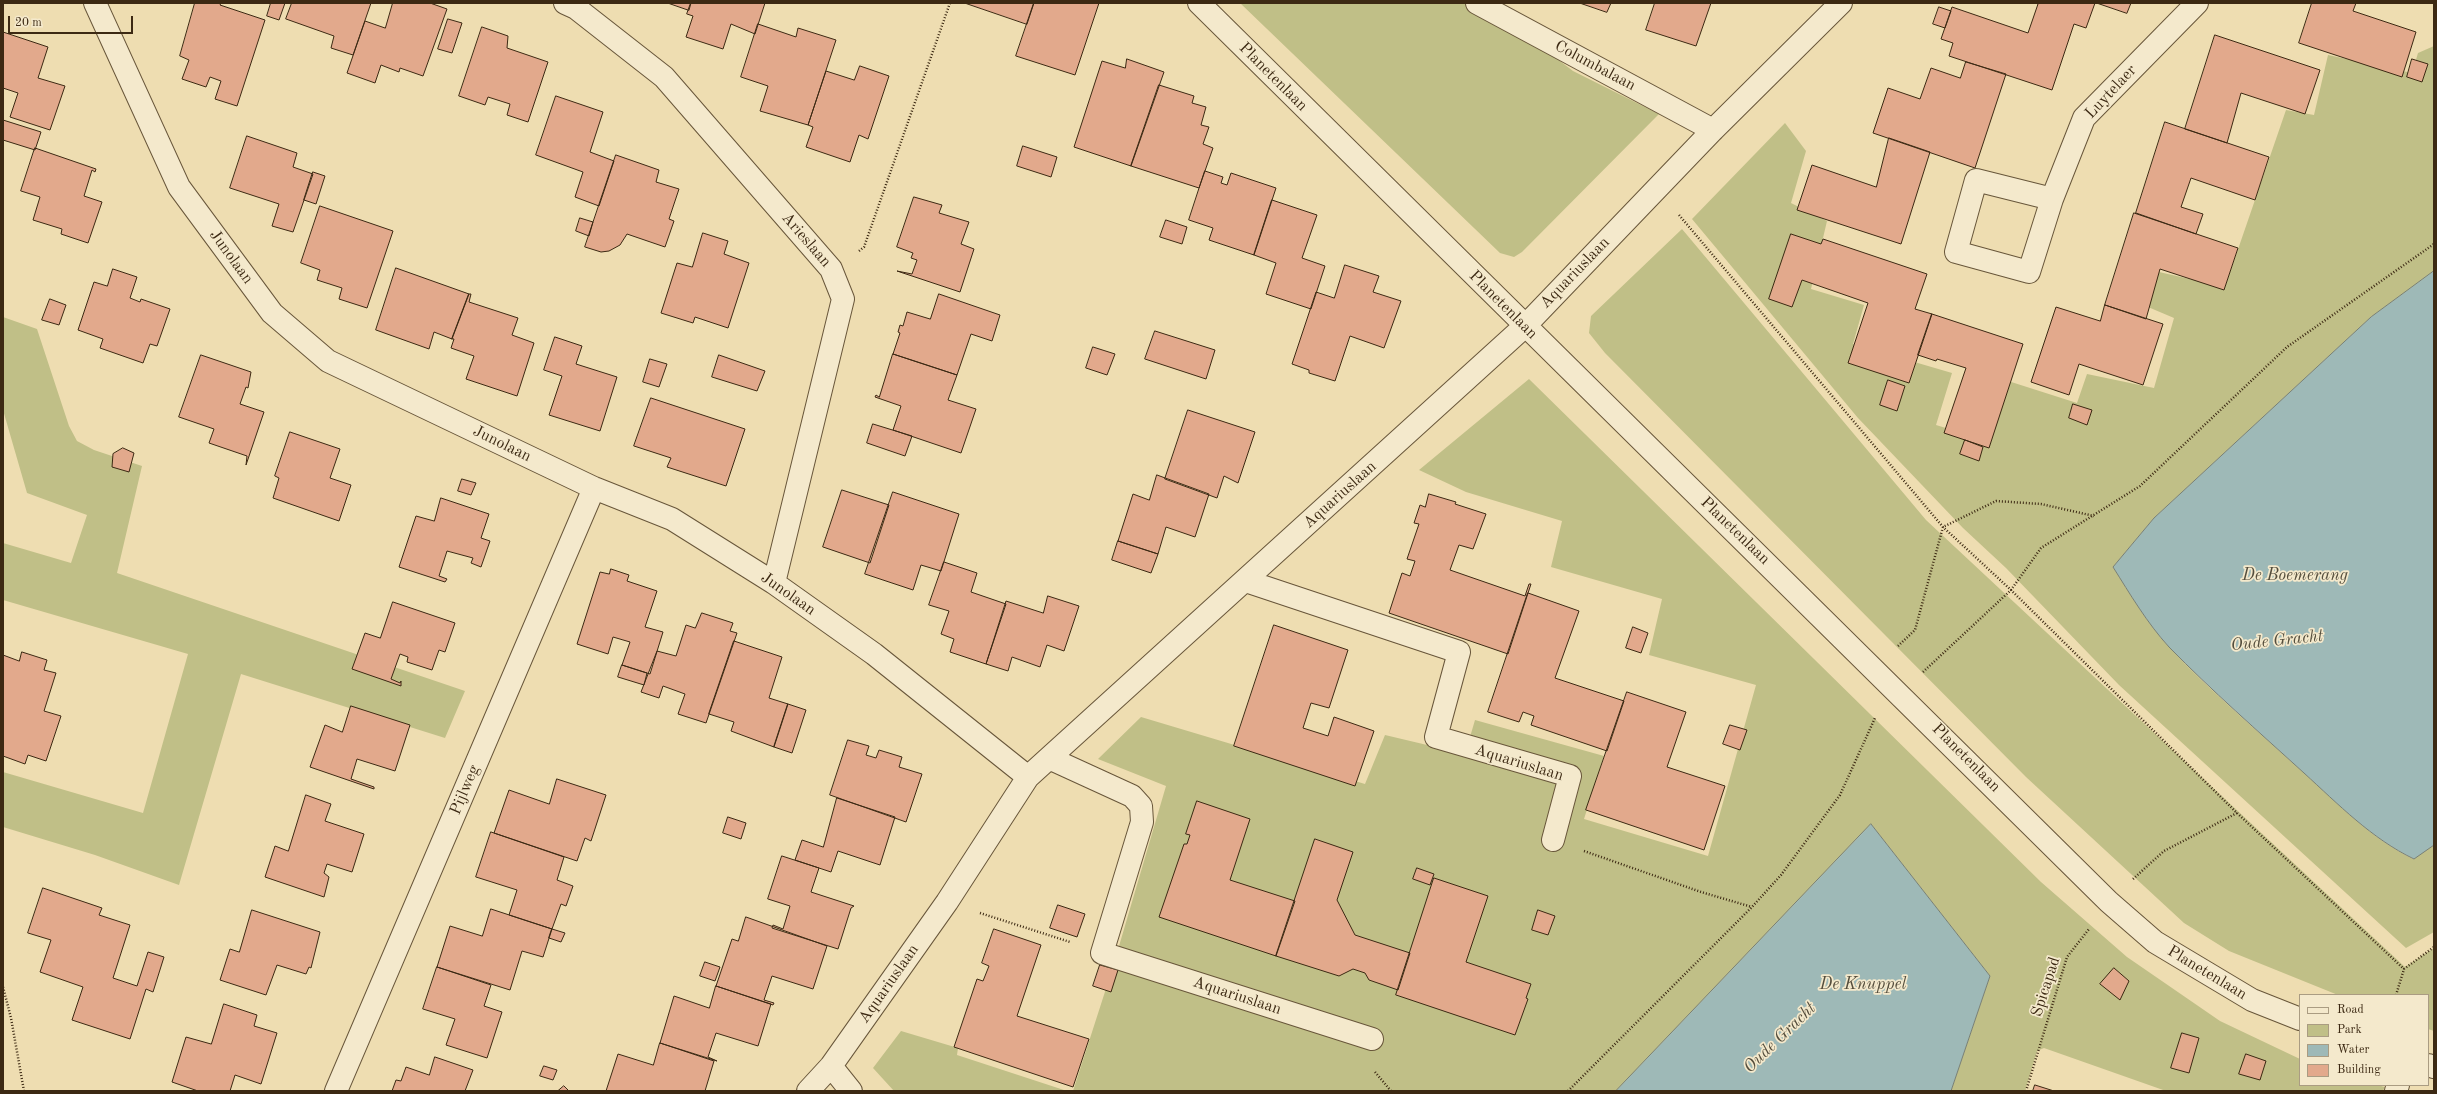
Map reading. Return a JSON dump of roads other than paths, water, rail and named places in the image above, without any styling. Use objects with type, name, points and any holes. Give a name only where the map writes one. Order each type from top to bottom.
[{"type":"street","name":"Junolaan","points":[[95,3],[179,187],[272,313],[328,361],[594,488],[672,519],[774,583],[874,654],[1028,777]]},
{"type":"street","name":"Arieslaan","points":[[565,3],[576,8],[664,77],[832,269],[843,299],[774,583]]},
{"type":"street","name":"Planetenlaan","points":[[1199,3],[1525,326],[1874,668],[2109,902],[2156,942],[2252,1000],[2299,1019]]},
{"type":"street","name":"Columbalaan","points":[[1476,3],[1713,130]]},
{"type":"street","name":"Aquariuslaan","points":[[808,1091],[831,1066],[947,902],[1028,777],[1246,581],[1525,326],[1656,188],[1841,3]]},
{"type":"street","name":"Luytelaer","points":[[2052,199],[1976,180],[1956,252],[2029,272],[2052,199],[2084,118],[2197,3]]},
{"type":"street","name":"Pijlweg","points":[[336,1091],[594,488]]},
{"type":"street","name":"Aquariuslaan","points":[[1246,581],[1458,652],[1436,738],[1570,776],[1553,840]]},
{"type":"street","name":"Aquariuslaan","points":[[1049,758],[1132,796],[1141,806],[1142,822],[1102,953],[1372,1039]]},
{"type":"street","points":[[831,1066],[851,1091]]},
{"type":"water","name":"De Boemerang","points":[[2434,271],[2434,845],[2414,859],[2384,841],[2343,809],[2169,647],[2139,608],[2113,567],[2154,518],[2371,317]]},
{"type":"water","name":"De Knuppel","points":[[1871,824],[1990,976],[1951,1091],[1616,1091]]},
{"type":"water label","name":"Oude Gracht","points":[[2277,641]]},
{"type":"water label","name":"Oude Gracht","points":[[1780,1038]]}]
